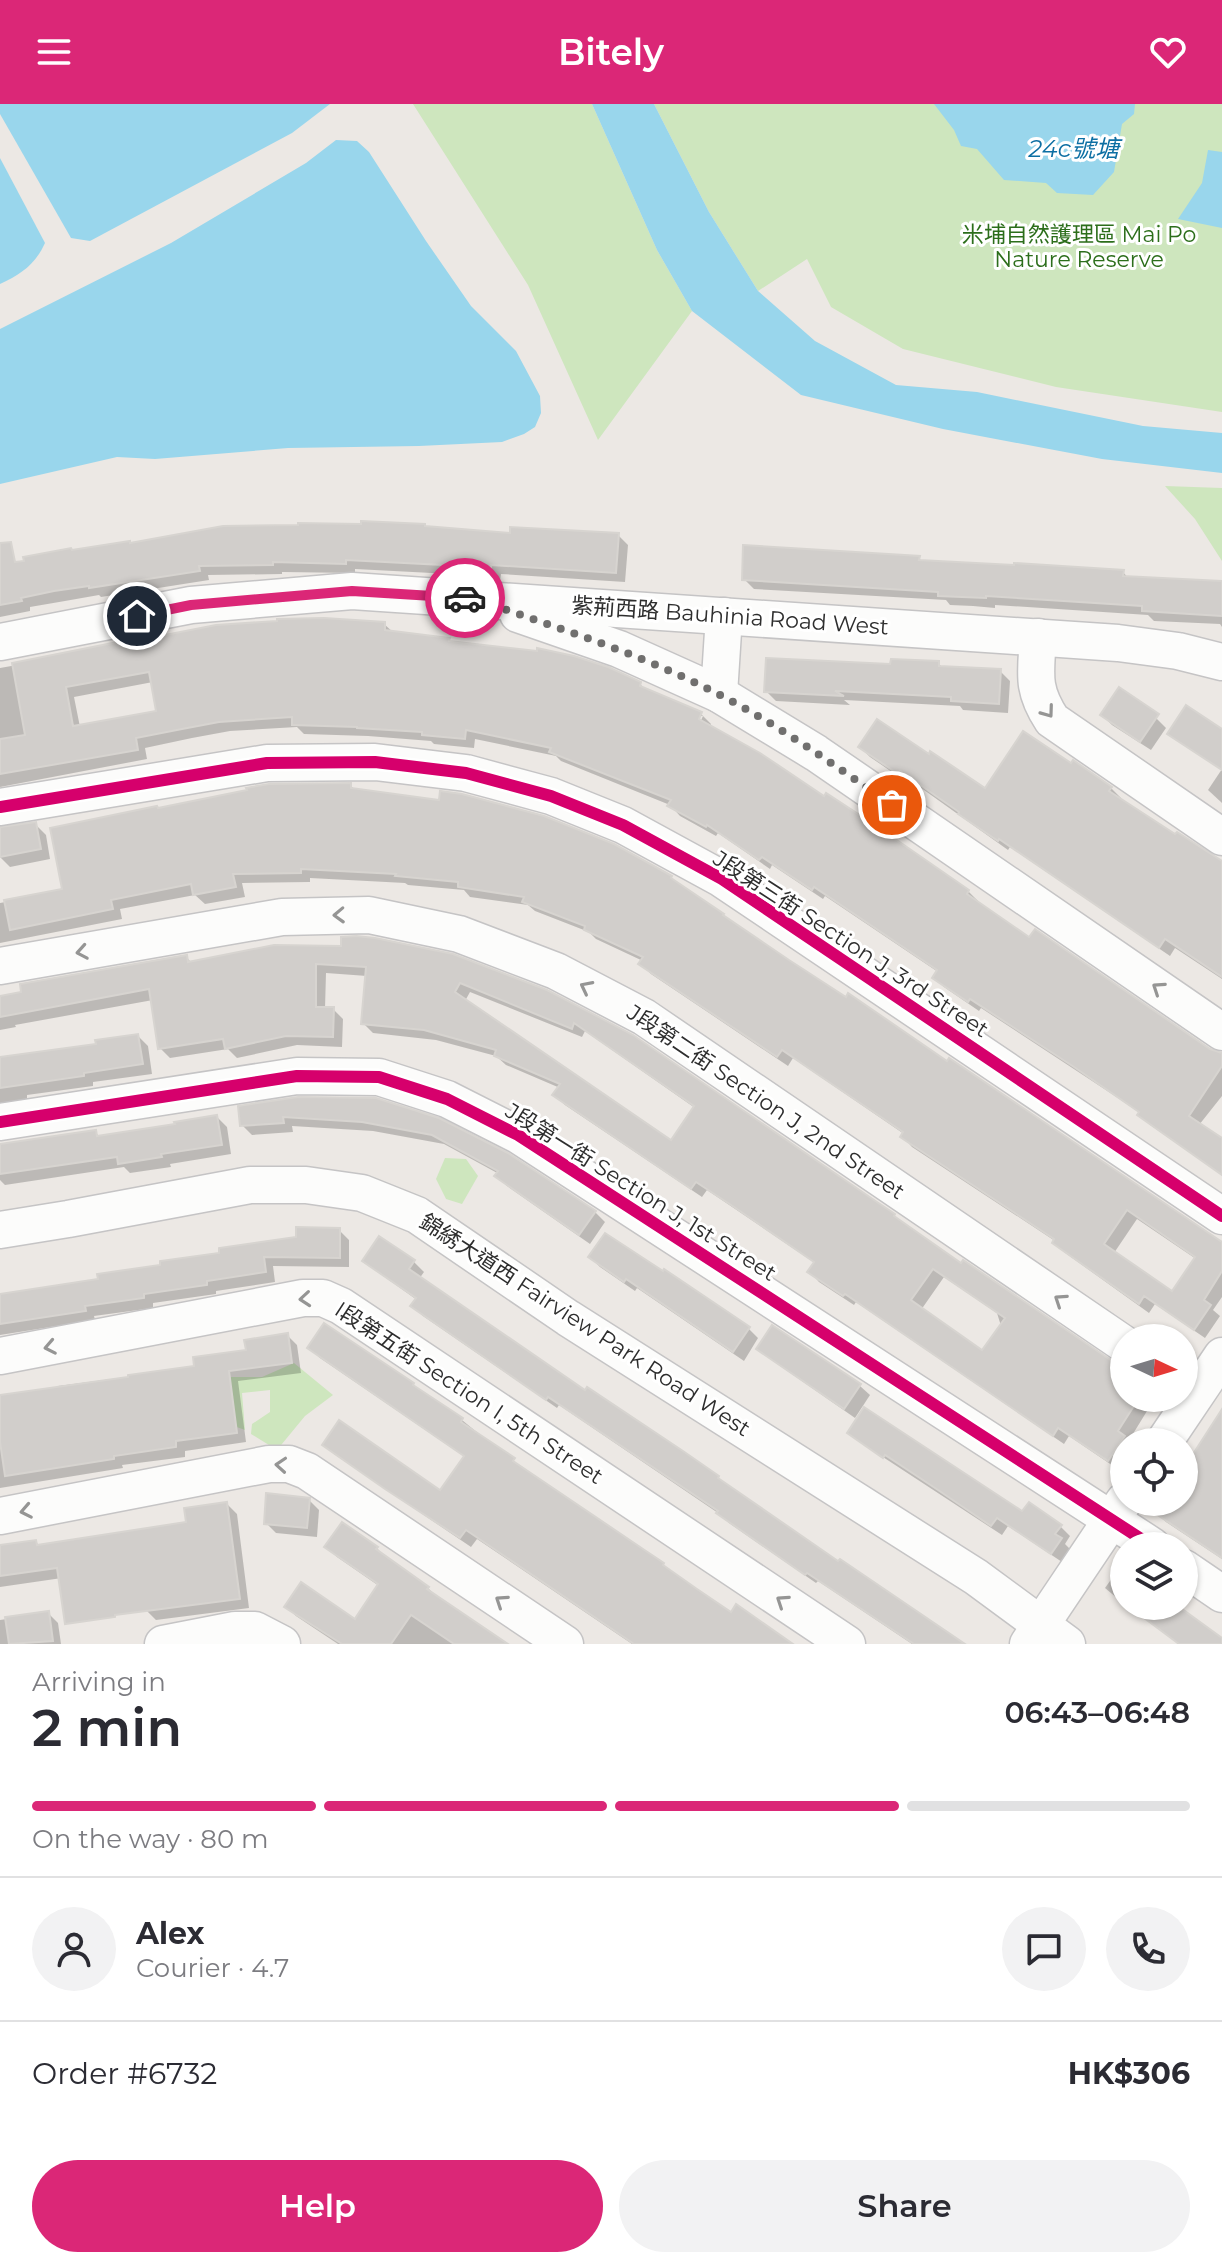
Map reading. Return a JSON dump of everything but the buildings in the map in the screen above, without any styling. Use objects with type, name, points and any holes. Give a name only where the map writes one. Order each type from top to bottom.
[{"type":"street","name":"紫荊西路 Bauhinia Road West","points":[[0,642],[191,605],[352,591],[1038,637],[1148,646],[1222,662]]},
{"type":"street","points":[[476,599],[619,649],[719,694],[816,753],[1222,1032]]},
{"type":"street","points":[[719,694],[724,616]]},
{"type":"street","points":[[1038,637],[1035,682],[1040,702],[1052,720],[1222,837]]},
{"type":"street","name":"J段第三街 Section J, 3rd Street","points":[[0,807],[267,763],[375,762],[466,773],[551,796],[623,825],[722,879],[1222,1216]]},
{"type":"street","name":"J段第二街 Section J, 2nd Street","points":[[0,966],[282,917],[369,915],[459,934],[556,971],[644,1017],[1110,1334]]},
{"type":"street","name":"J段第一街 Section J, 1st Street","points":[[0,1122],[297,1076],[379,1077],[447,1099],[518,1135],[1110,1505]]},
{"type":"street","name":"錦綉大道西 Fairview Park Road West","points":[[0,1230],[250,1185],[306,1185],[362,1193],[417,1215],[568,1318],[976,1577],[1045,1638]]},
{"type":"street","name":"I段第五街 Section I, 5th Street","points":[[0,1356],[303,1298],[323,1298],[341,1306],[847,1644]]},
{"type":"street","points":[[1175,1428],[1201,1396],[1222,1356]]},
{"type":"street","points":[[0,1516],[269,1464],[289,1464],[307,1471],[565,1644]]},
{"type":"street","points":[[1045,1638],[1115,1516]]},
{"type":"street","name":"J段第一街 Section J, 1st Street","points":[[1124,1516],[1139,1532]]},
{"type":"street","points":[[1198,1578],[1222,1594]]},
{"type":"street","points":[[163,1644],[235,1630],[255,1630],[282,1644]]},
{"type":"green space","points":[[413,104],[592,104],[657,250],[692,311],[598,440],[528,285]]},
{"type":"green space","name":"米埔自然護理區 Mai Po Nature Reserve","points":[[654,104],[1222,104],[1222,412],[1056,387],[903,349],[831,307],[807,259],[758,291],[709,212]]},
{"type":"green space","points":[[1165,486],[1222,488],[1222,561],[1195,519]]},
{"type":"green space","points":[[445,1158],[466,1159],[478,1176],[462,1204],[446,1199],[436,1179]]},
{"type":"green space","points":[[294,1363],[333,1395],[305,1416],[277,1450],[251,1434],[252,1424],[270,1412],[270,1390],[242,1393],[245,1430],[231,1425],[231,1377],[262,1377]]},
{"type":"water","points":[[0,104],[330,104],[292,133],[90,241],[71,238],[0,114]]},
{"type":"water","points":[[592,104],[654,104],[709,212],[758,291],[815,341],[896,385],[977,392],[1143,426],[1222,433],[1222,473],[1102,459],[943,429],[801,395],[692,311],[657,250]]},
{"type":"water","name":"24c號塘","points":[[934,104],[1135,104],[1134,114],[1122,124],[1114,172],[1093,195],[1057,193],[1046,183],[1004,180],[977,149],[961,146],[954,130]]},
{"type":"water","points":[[336,140],[357,141],[369,152],[471,306],[516,351],[540,396],[541,413],[535,427],[502,442],[288,448],[155,459],[117,457],[0,484],[0,329],[171,243],[306,163]]},
{"type":"water","points":[[1208,150],[1222,152],[1222,228],[1178,219],[1202,183]]},
{"type":"water","points":[[0,158],[45,243],[27,268],[0,284]]},
{"type":"cycle path","points":[[0,807],[267,763],[375,762],[466,773],[551,796],[623,825],[722,879],[1222,1216]]},
{"type":"cycle path","points":[[0,1122],[297,1076],[379,1077],[447,1099],[518,1135],[1130,1532]]},
{"type":"way so far","points":[[465,598],[476,599],[619,649],[719,694],[816,753],[892,805]]},
{"type":"route","points":[[137,616],[191,605],[352,591],[465,598]]}]
